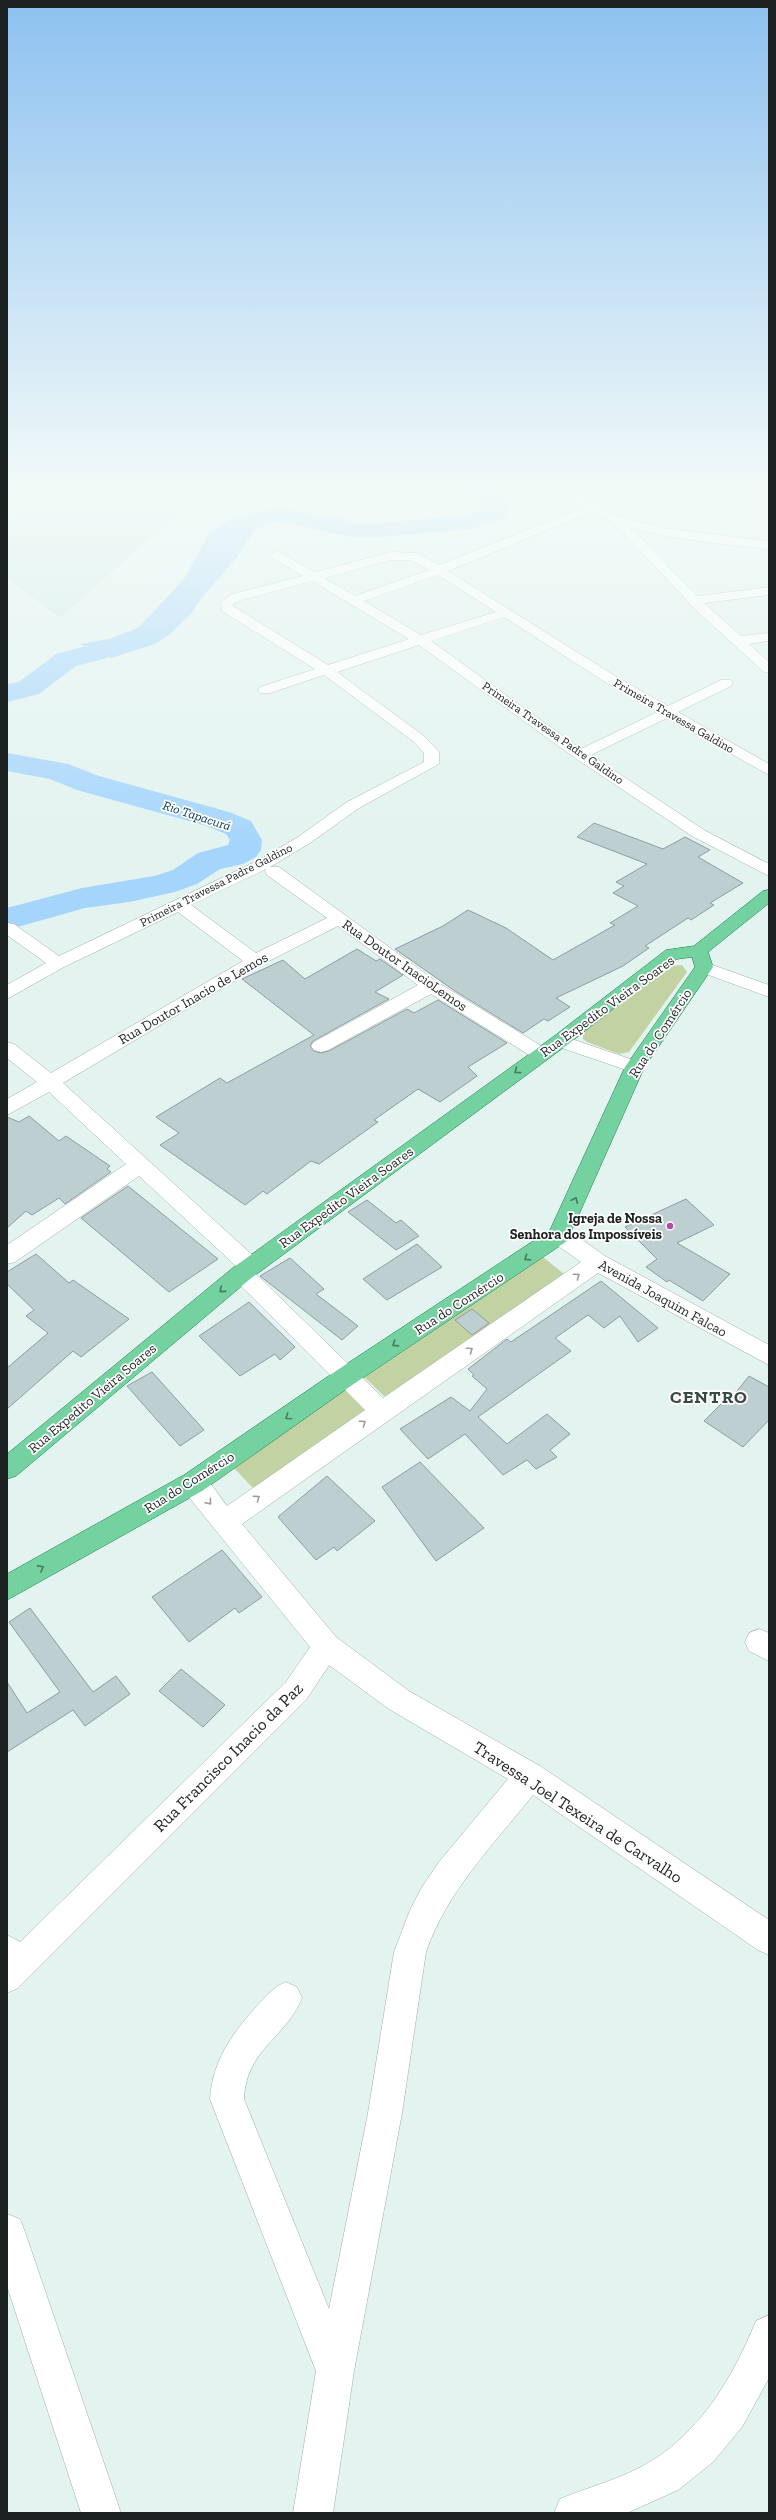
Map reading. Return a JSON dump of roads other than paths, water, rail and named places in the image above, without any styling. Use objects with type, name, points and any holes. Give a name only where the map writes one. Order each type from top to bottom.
[{"type":"main road","name":"Rua do Comércio","points":[[7,1588],[193,1483],[347,1376],[559,1235],[635,1067],[702,959],[769,895]]},
{"type":"main road","name":"Rua Expedito Vieira Soares","points":[[7,1468],[247,1270],[560,1041],[672,954],[702,959]]},
{"type":"street","name":"Primeira Travessa Padre Galdino","points":[[7,993],[58,963],[292,848],[353,805],[431,764],[432,752],[425,744],[327,671],[229,609]]},
{"type":"street","name":"Primeira Travessa Padre Galdino","points":[[365,609],[438,651],[580,755],[698,833],[769,871]]},
{"type":"street","name":"Primeira Travessa Galdino","points":[[499,609],[666,712],[769,770]]},
{"type":"street","points":[[703,609],[769,669]]},
{"type":"street","points":[[265,690],[506,613]]},
{"type":"street","points":[[738,641],[769,637]]},
{"type":"street","points":[[580,755],[726,683]]},
{"type":"street","name":"Rua Doutor InacioLemos","points":[[273,871],[431,986],[541,1054]]},
{"type":"street","points":[[178,904],[255,961]]},
{"type":"street","name":"Rua Doutor Inacio de Lemos","points":[[7,1108],[49,1081],[255,961],[339,919]]},
{"type":"street","points":[[8,928],[58,963]]},
{"type":"street","points":[[702,959],[769,991]]},
{"type":"street","points":[[321,1046],[431,986]]},
{"type":"street","points":[[560,1041],[635,1067]]},
{"type":"street","points":[[7,1048],[49,1081],[140,1165],[247,1270],[381,1411]]},
{"type":"street","points":[[7,1256],[140,1165]]},
{"type":"street","name":"Avenida Joaquim Falcao","points":[[559,1235],[597,1262],[769,1356]]},
{"type":"street","points":[[225,1521],[597,1262]]},
{"type":"street","points":[[193,1483],[225,1521],[306,1626],[326,1646]]},
{"type":"street","name":"Travessa Joel Texeira de Carvalho","points":[[326,1646],[399,1700],[530,1776],[769,1939]]},
{"type":"street","name":"Rua Francisco Inacio da Paz","points":[[11,1964],[296,1691],[326,1646]]},
{"type":"street","points":[[313,2513],[335,2371],[383,2128],[410,1952],[421,1921],[433,1898],[450,1873],[530,1776]]},
{"type":"street","points":[[286,1998],[235,2061],[226,2080],[227,2099],[335,2371]]},
{"type":"street","points":[[7,2232],[101,2513]]},
{"type":"street","points":[[574,2513],[620,2496],[663,2476],[693,2455],[720,2426],[744,2392],[769,2334]]},
{"type":"water","points":[[156,609],[194,609],[191,614],[170,634],[155,644],[111,658],[80,644],[109,639],[138,628]]},
{"type":"waterway","name":"Rio Tapacurá","points":[[7,693],[29,688],[66,660],[115,647],[156,631]]},
{"type":"waterway","name":"Rio Tapacurá","points":[[7,762],[57,771],[88,783],[218,819],[239,828],[246,840],[244,850],[231,857],[210,860],[185,877],[163,885],[129,892],[82,898],[7,919]]},
{"type":"place","name":"Igreja de Nossa Senhora dos Impossíveis","points":[[670,1226]]},
{"type":"district","name":"CENTRO","points":[[709,1397]]}]
